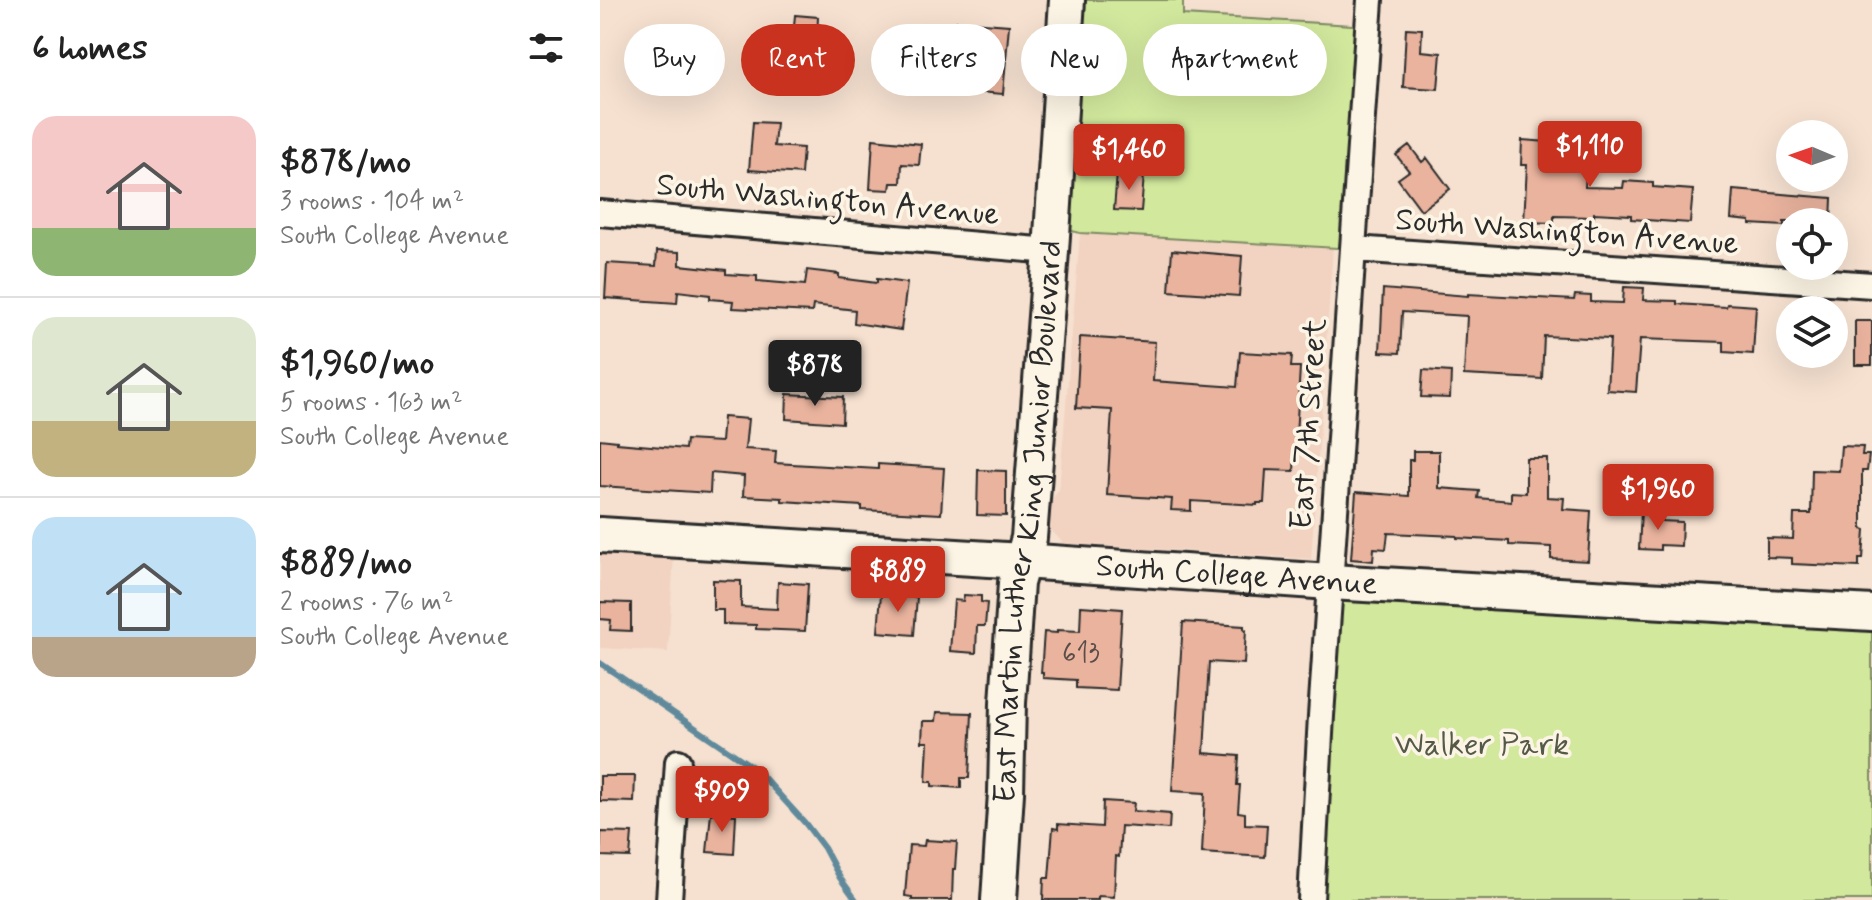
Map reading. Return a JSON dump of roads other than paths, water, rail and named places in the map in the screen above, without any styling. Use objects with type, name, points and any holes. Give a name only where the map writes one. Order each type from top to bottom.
[{"type":"street","name":"East Martin Luther King Junior Boulevard","points":[[999,900],[1016,583],[1029,538],[1067,0]]},
{"type":"street","name":"East 7th Street","points":[[1311,900],[1370,0]]},
{"type":"street","name":"South Washington Avenue","points":[[600,213],[1051,251]]},
{"type":"street","name":"South Washington Avenue","points":[[1354,249],[1872,285]]},
{"type":"street","name":"South College Avenue","points":[[600,535],[1872,613]]},
{"type":"street","points":[[669,900],[678,762]]},
{"type":"waterway","points":[[600,663],[757,770],[805,823],[856,900]]},
{"type":"park label","name":"Walker Park","points":[[1482,745]]}]
